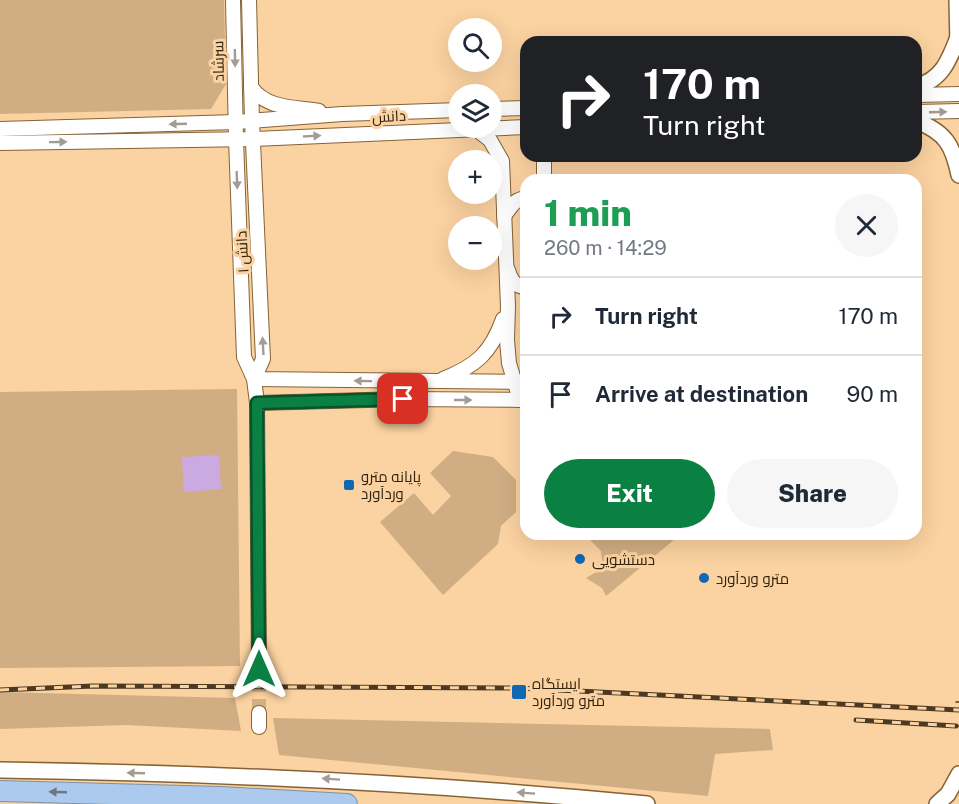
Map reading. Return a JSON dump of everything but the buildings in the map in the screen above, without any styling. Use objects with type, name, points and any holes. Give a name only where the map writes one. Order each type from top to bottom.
[{"type":"highway","points":[[0,791],[209,796],[348,804]]},
{"type":"main road","points":[[958,4],[959,62]]},
{"type":"main road","points":[[922,84],[934,79],[940,73],[952,54],[958,37]]},
{"type":"main road","points":[[922,123],[934,128],[950,144],[959,175]]},
{"type":"main road","points":[[0,770],[316,778],[537,793],[646,804]]},
{"type":"main road","points":[[937,804],[948,794],[959,774]]},
{"type":"street","name":"سرشاد","points":[[233,0],[236,122]]},
{"type":"street","points":[[249,0],[252,121]]},
{"type":"street","points":[[251,87],[257,96],[273,104],[342,114]]},
{"type":"street","points":[[922,95],[959,94]]},
{"type":"street","points":[[502,109],[520,108]]},
{"type":"street","name":"دانش","points":[[236,122],[342,114],[448,110]]},
{"type":"street","points":[[922,112],[959,111]]},
{"type":"street","name":"دانش ۱","points":[[252,121],[264,359],[255,379]]},
{"type":"street","points":[[0,129],[236,122]]},
{"type":"street","name":"دانش ۱","points":[[236,122],[244,357],[255,379],[257,403],[259,669]]},
{"type":"street","name":"دانش","points":[[502,128],[520,128]]},
{"type":"street","name":"دانش","points":[[236,139],[448,130]]},
{"type":"street","points":[[487,138],[502,161],[508,306],[507,340],[509,363],[520,380]]},
{"type":"street","points":[[0,143],[236,139]]},
{"type":"street","points":[[504,216],[512,204],[520,199]]},
{"type":"street","points":[[506,265],[514,283],[520,286]]},
{"type":"street","points":[[435,382],[475,364],[497,335],[508,306]]},
{"type":"street","points":[[255,379],[520,382]]},
{"type":"street","points":[[257,403],[403,399],[520,400]]},
{"type":"shaded area","points":[[0,0],[224,0],[226,84],[211,109],[0,114]]},
{"type":"shaded area","points":[[237,389],[240,666],[0,668],[0,392]]},
{"type":"shaded area","points":[[453,451],[493,457],[516,480],[516,512],[501,526],[498,544],[443,595],[380,522],[414,493],[433,515],[451,496],[430,473]]},
{"type":"shaded area","points":[[219,455],[221,489],[184,492],[182,457]]},
{"type":"shaded area","points":[[590,540],[674,540],[606,596],[602,588],[586,578],[603,568],[601,551]]},
{"type":"shaded area","points":[[0,692],[235,698],[241,731],[127,725],[0,729]]},
{"type":"shaded area","points":[[273,718],[770,729],[773,750],[715,754],[708,796],[279,755]]},
{"type":"tunnel","points":[[259,670],[259,713]]},
{"type":"railway","points":[[0,690],[93,686],[518,688],[959,710]]},
{"type":"railway","points":[[856,720],[956,726]]},
{"type":"place","name":"پایانه مترو وردآورد","points":[[349,485]]},
{"type":"place","name":"دستشویی","points":[[580,559]]},
{"type":"place","name":"مترو وردآورد","points":[[704,578]]},
{"type":"place","name":"ایستگاه مترو وردآورد","points":[[519,692]]},
{"type":"route","points":[[259,669],[257,403],[403,399]]}]
